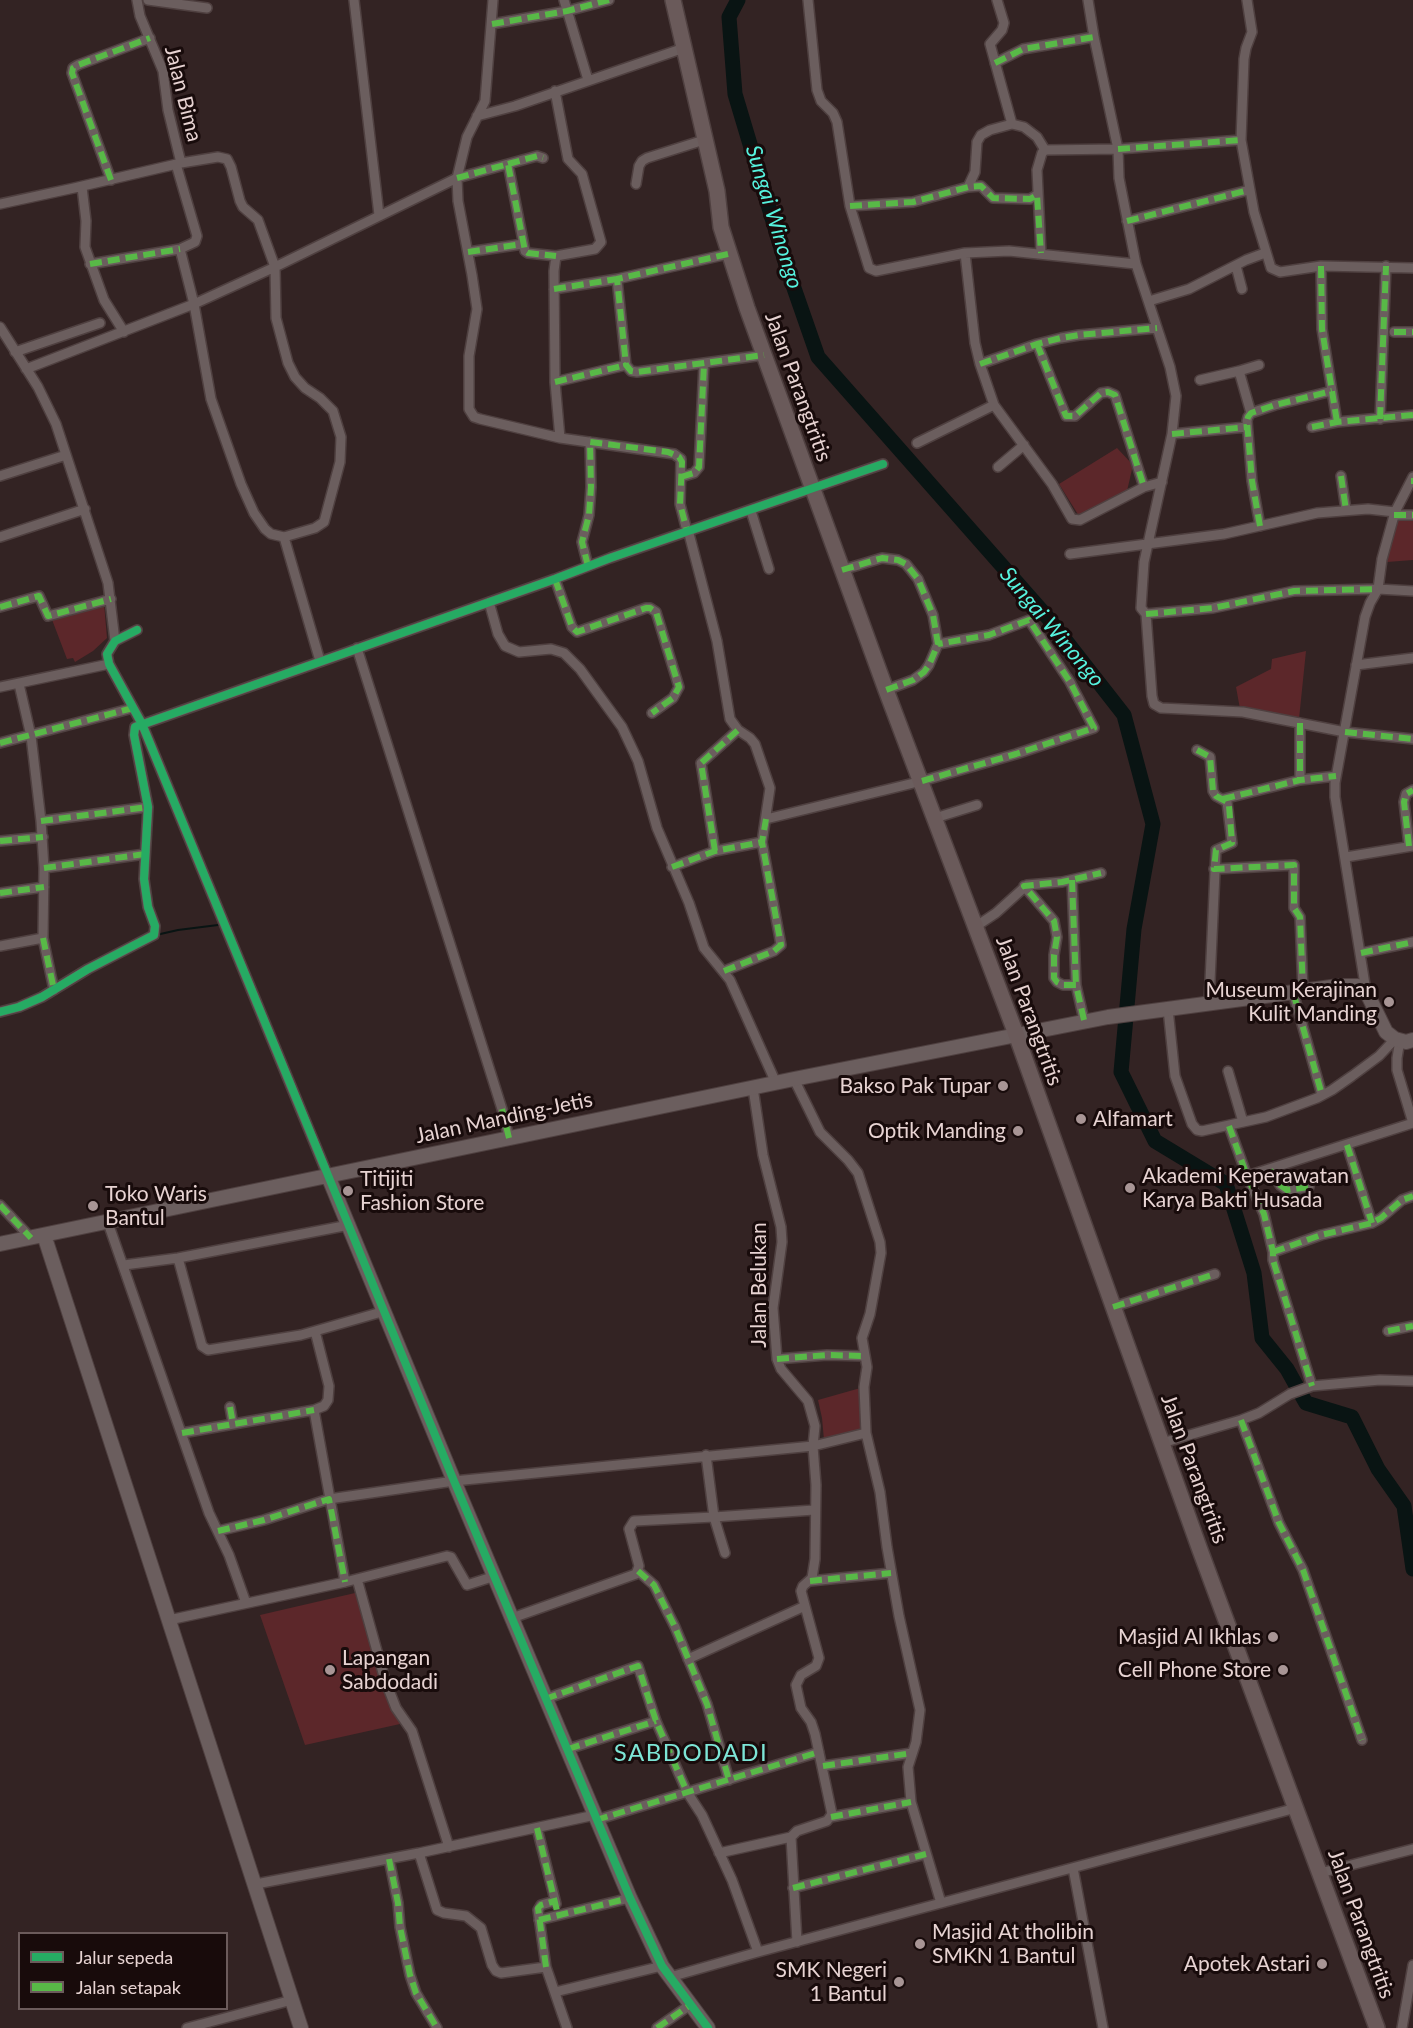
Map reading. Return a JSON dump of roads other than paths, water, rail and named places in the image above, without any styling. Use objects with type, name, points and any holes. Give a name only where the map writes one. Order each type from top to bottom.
[{"type":"main road","name":"Jalan Parangtritis","points":[[673,0],[717,191],[721,227],[728,254],[886,690],[1016,1034],[1162,1443],[1377,2028]]},
{"type":"street","name":"Jalan Bima","points":[[137,0],[140,15],[163,71],[168,110],[197,236],[195,242],[180,249]]},
{"type":"street","points":[[148,0],[207,8]]},
{"type":"street","points":[[354,0],[379,215]]},
{"type":"street","points":[[493,0],[485,101],[467,137],[457,178],[459,208],[477,309],[469,356],[469,409],[474,417],[480,419],[560,438],[674,454],[681,459],[680,504],[717,640],[730,719],[738,730],[755,744],[768,780],[770,793],[762,842],[781,945],[774,951],[724,970]]},
{"type":"street","points":[[564,0],[588,80]]},
{"type":"street","points":[[492,24],[567,11],[609,0]]},
{"type":"street","points":[[808,0],[817,90],[821,101],[835,117],[839,129],[850,206],[866,264],[873,271],[964,253],[1009,251],[1136,264]]},
{"type":"street","points":[[998,0],[1004,23],[1002,30],[990,45],[1012,124]]},
{"type":"street","points":[[1088,0],[1118,149],[1119,178],[1136,264],[1170,367],[1176,396],[1172,434],[1143,562],[1141,608],[1146,614],[1154,704],[1161,708],[1242,712],[1345,732],[1413,740]]},
{"type":"street","points":[[1247,0],[1252,32],[1244,59],[1241,140],[1249,190],[1271,268],[1280,272],[1321,266],[1413,268]]},
{"type":"street","points":[[996,63],[1023,49],[1094,37]]},
{"type":"street","points":[[111,180],[72,73],[73,68],[150,38]]},
{"type":"street","points":[[477,116],[515,106],[684,48]]},
{"type":"street","points":[[508,164],[525,251],[556,256],[598,247],[601,242],[582,174],[568,159],[555,91]]},
{"type":"street","points":[[968,187],[975,172],[976,146],[981,135],[990,130],[1012,124],[1031,131],[1045,150]]},
{"type":"street","points":[[636,184],[642,161],[704,140]]},
{"type":"street","points":[[1045,150],[1118,149],[1241,140]]},
{"type":"street","points":[[1041,253],[1037,170],[1045,150]]},
{"type":"street","points":[[26,369],[194,304],[457,178],[537,156],[543,158]]},
{"type":"street","points":[[0,204],[179,163],[218,157],[227,159],[240,201],[245,210],[258,220],[275,267],[276,318],[288,363],[305,388],[328,404],[333,411],[341,437],[340,462],[324,522],[315,528],[284,537],[271,534],[260,524],[241,484],[211,399],[194,304],[180,249],[90,264]]},
{"type":"street","points":[[850,206],[913,202],[968,187],[981,186],[993,198],[1030,199],[1037,195]]},
{"type":"street","points":[[82,187],[86,221],[84,242],[90,264],[104,300],[124,332]]},
{"type":"street","points":[[1127,221],[1249,190]]},
{"type":"street","points":[[468,252],[523,244]]},
{"type":"street","points":[[964,253],[980,364],[994,405],[1052,484],[1074,521],[1144,487],[1162,482]]},
{"type":"street","points":[[1149,301],[1189,289],[1265,253]]},
{"type":"street","points":[[554,289],[617,279],[728,254]]},
{"type":"street","points":[[556,256],[555,382],[560,438]]},
{"type":"street","points":[[1236,266],[1242,289]]},
{"type":"street","points":[[1321,266],[1322,329],[1337,422]]},
{"type":"street","points":[[1380,419],[1386,266]]},
{"type":"street","points":[[617,279],[626,365],[633,372],[764,355]]},
{"type":"street","points":[[15,352],[100,323]]},
{"type":"street","points":[[0,327],[48,405],[85,509],[108,583],[115,641]]},
{"type":"street","points":[[980,364],[1036,344],[1079,335],[1157,328]]},
{"type":"street","points":[[1394,332],[1413,332]]},
{"type":"street","points":[[1036,344],[1066,416],[1076,416],[1101,393],[1108,392],[1115,395],[1144,487]]},
{"type":"street","points":[[681,477],[694,473],[699,467],[704,364]]},
{"type":"street","points":[[555,382],[626,365]]},
{"type":"street","points":[[1200,380],[1259,366]]},
{"type":"street","points":[[1239,371],[1251,413]]},
{"type":"street","points":[[1260,526],[1252,481],[1248,418],[1251,413],[1332,391]]},
{"type":"street","points":[[916,443],[994,405]]},
{"type":"street","points":[[1312,427],[1337,422],[1413,415]]},
{"type":"street","points":[[1172,434],[1247,427]]},
{"type":"street","points":[[588,566],[582,542],[589,515],[590,442]]},
{"type":"street","points":[[998,467],[1024,445]]},
{"type":"street","points":[[0,477],[66,455]]},
{"type":"street","points":[[0,1012],[33,1002],[88,969],[154,935],[155,926],[148,907],[145,889],[148,807],[135,727],[687,531],[883,464]]},
{"type":"street","points":[[1341,476],[1346,510]]},
{"type":"street","points":[[1403,1040],[1386,1032],[1366,991],[1335,797],[1336,776],[1365,617],[1378,589],[1382,559],[1394,514],[1412,480]]},
{"type":"street","points":[[0,537],[85,509]]},
{"type":"street","points":[[1070,554],[1203,538],[1317,513],[1368,509],[1413,515]]},
{"type":"street","points":[[751,511],[769,569]]},
{"type":"street","points":[[284,537],[320,661]]},
{"type":"street","points":[[842,570],[882,558],[890,558],[906,564],[918,579],[933,615],[938,644],[924,672],[913,680],[886,690]]},
{"type":"street","points":[[555,579],[577,632],[646,608],[656,612],[679,687],[673,698],[651,713]]},
{"type":"street","points":[[1146,614],[1213,608],[1294,591],[1378,589],[1413,591]]},
{"type":"street","points":[[0,607],[39,596],[48,616],[111,599]]},
{"type":"street","points":[[489,602],[498,634],[505,646],[519,652],[551,649],[564,653],[609,708],[625,733],[638,761],[657,828],[704,948],[730,980],[776,1083]]},
{"type":"street","points":[[766,819],[922,781],[1016,754],[1094,728],[1070,682],[1029,620],[989,635],[938,644]]},
{"type":"street","points":[[137,630],[115,641],[107,654],[109,664],[142,724],[545,1699],[630,1898],[666,1972],[708,2028]]},
{"type":"street","points":[[357,648],[502,1109],[509,1138]]},
{"type":"street","points":[[1356,665],[1413,658]]},
{"type":"street","points":[[0,686],[109,664]]},
{"type":"street","points":[[19,684],[32,735],[43,837],[43,938],[54,990]]},
{"type":"street","points":[[0,743],[133,708]]},
{"type":"street","points":[[1300,723],[1300,780]]},
{"type":"street","points":[[715,851],[701,763],[738,730]]},
{"type":"street","points":[[1197,750],[1210,757],[1214,791],[1216,796],[1223,799],[1229,806],[1232,843],[1216,850],[1209,1004]]},
{"type":"street","points":[[1223,799],[1300,780],[1336,776]]},
{"type":"street","points":[[1346,858],[1411,846],[1404,802],[1406,794],[1413,790]]},
{"type":"street","points":[[935,818],[977,805]]},
{"type":"street","points":[[41,821],[148,807]]},
{"type":"street","points":[[0,841],[43,837]]},
{"type":"street","points":[[672,867],[715,851],[762,842]]},
{"type":"street","points":[[44,868],[145,854]]},
{"type":"street","points":[[1214,869],[1294,865],[1294,908],[1300,917],[1298,992],[1322,1095]]},
{"type":"street","points":[[975,927],[996,913],[1024,886],[1072,880],[1101,873]]},
{"type":"street","points":[[1072,880],[1076,985],[1084,1020]]},
{"type":"street","points":[[1024,886],[1054,921],[1057,937],[1054,955],[1055,981],[1076,985]]},
{"type":"street","points":[[0,893],[44,887]]},
{"type":"street","points":[[0,946],[43,938]]},
{"type":"street","points":[[1361,953],[1413,942]]},
{"type":"street","name":"Jalan Manding-Jetis","points":[[0,1244],[107,1220],[1084,1020],[1298,992],[1358,986],[1366,991]]},
{"type":"street","points":[[1168,1009],[1173,1067],[1192,1124],[1194,1128],[1202,1131],[1289,1109],[1322,1095],[1403,1040]]},
{"type":"street","points":[[1247,1176],[1413,1123],[1397,1070],[1397,1058],[1403,1040]]},
{"type":"street","points":[[1228,1071],[1243,1122]]},
{"type":"street","points":[[794,1079],[820,1132],[858,1173],[880,1242],[881,1253],[870,1314],[861,1338],[867,1367],[864,1387],[866,1433],[880,1492],[891,1573],[920,1710],[916,1742],[908,1774],[911,1802],[941,1903]]},
{"type":"street","name":"Jalan Belukan","points":[[753,1088],[763,1155],[781,1234],[773,1299],[777,1359],[781,1370],[808,1401],[815,1426],[813,1446],[815,1560],[812,1578],[801,1591],[805,1606]]},
{"type":"street","points":[[1229,1126],[1264,1214],[1273,1260],[1310,1386]]},
{"type":"street","points":[[1347,1145],[1372,1223]]},
{"type":"street","points":[[1270,1170],[1280,1185],[1287,1190],[1309,1187]]},
{"type":"street","points":[[1273,1252],[1321,1235],[1372,1223],[1402,1200],[1413,1196]]},
{"type":"street","points":[[0,1205],[38,1236],[169,1620],[301,2028]]},
{"type":"street","points":[[107,1220],[209,1513],[246,1602]]},
{"type":"street","points":[[124,1265],[178,1258],[349,1226]]},
{"type":"street","points":[[178,1258],[202,1346],[206,1350],[315,1331],[385,1311]]},
{"type":"street","points":[[1113,1307],[1215,1274]]},
{"type":"street","points":[[1388,1331],[1413,1326]]},
{"type":"street","points":[[182,1433],[321,1408],[327,1403],[329,1392],[315,1331]]},
{"type":"street","points":[[777,1359],[827,1355],[865,1356]]},
{"type":"street","points":[[1162,1443],[1241,1420],[1310,1386],[1380,1380],[1413,1381]]},
{"type":"street","points":[[230,1407],[233,1424]]},
{"type":"street","points":[[314,1410],[345,1582]]},
{"type":"street","points":[[1241,1420],[1279,1523],[1303,1570],[1362,1740]]},
{"type":"street","points":[[218,1531],[264,1520],[329,1499],[454,1480],[813,1446],[866,1433]]},
{"type":"street","points":[[706,1455],[714,1517],[725,1553]]},
{"type":"street","points":[[512,1618],[638,1572],[639,1566],[629,1530],[634,1521],[814,1510]]},
{"type":"street","points":[[169,1620],[345,1582],[447,1556],[451,1557],[467,1585],[495,1576]]},
{"type":"street","points":[[638,1572],[654,1585],[688,1659],[706,1704],[729,1780]]},
{"type":"street","points":[[810,1581],[891,1573]]},
{"type":"street","points":[[357,1579],[385,1680],[396,1708],[412,1731],[449,1847]]},
{"type":"street","points":[[688,1659],[805,1606],[819,1658],[816,1666],[798,1678],[796,1685],[801,1708],[813,1726],[832,1810],[831,1817]]},
{"type":"street","points":[[545,1699],[638,1666],[656,1721],[687,1792],[698,1807],[735,1887],[758,1952]]},
{"type":"street","points":[[568,1749],[656,1721]]},
{"type":"street","points":[[256,1884],[596,1818],[819,1752]]},
{"type":"street","points":[[823,1766],[912,1753]]},
{"type":"street","points":[[719,1852],[791,1837],[797,1831],[827,1821],[831,1817],[911,1802]]},
{"type":"street","points":[[555,1992],[666,1972],[758,1952],[1296,1808]]},
{"type":"street","points":[[537,1828],[558,1915]]},
{"type":"street","points":[[791,1837],[796,1942]]},
{"type":"street","points":[[1320,1873],[1413,1849]]},
{"type":"street","points":[[419,1853],[437,1910],[466,1916],[481,1928],[492,1965],[496,1971],[501,1973],[546,1967]]},
{"type":"street","points":[[793,1888],[926,1854]]},
{"type":"street","points":[[389,1859],[410,1975],[416,1993],[437,2028]]},
{"type":"street","points":[[1073,1868],[1102,2028]]},
{"type":"street","points":[[539,1920],[630,1898]]},
{"type":"street","points":[[555,1901],[539,1906],[539,1920],[546,1967],[567,2028]]},
{"type":"street","points":[[1402,2028],[1413,1965]]},
{"type":"street","points":[[187,2028],[292,2000]]},
{"type":"street","points":[[657,2028],[690,2004]]},
{"type":"waterway","name":"Sungai Winongo","points":[[738,0],[729,17],[735,94],[787,268],[818,357],[1049,619],[1124,715],[1153,824],[1134,929],[1121,1072],[1155,1141],[1226,1184],[1254,1273],[1262,1338],[1287,1369],[1306,1403],[1352,1417],[1378,1469],[1404,1506],[1413,1569]]},
{"type":"waterway","points":[[156,935],[218,925]]},
{"type":"place","name":"Museum Kerajinan Kulit Manding","points":[[1389,1002]]},
{"type":"place","name":"Bakso Pak Tupar","points":[[1003,1086]]},
{"type":"place","name":"Alfamart","points":[[1081,1119]]},
{"type":"place","name":"Optik Manding","points":[[1018,1131]]},
{"type":"place","name":"Akademi Keperawatan Karya Bakti Husada","points":[[1130,1188]]},
{"type":"place","name":"Titijiti Fashion Store","points":[[348,1191]]},
{"type":"place","name":"Toko Waris Bantul","points":[[93,1206]]},
{"type":"place","name":"Masjid Al Ikhlas","points":[[1273,1637]]},
{"type":"place","name":"Lapangan Sabdodadi","points":[[330,1670]]},
{"type":"place","name":"Cell Phone Store","points":[[1283,1670]]},
{"type":"place","name":"Masjid At tholibin SMKN 1 Bantul","points":[[920,1944]]},
{"type":"place","name":"Apotek Astari","points":[[1322,1964]]},
{"type":"place","name":"SMK Negeri 1 Bantul","points":[[899,1982]]},
{"type":"district","name":"SABDODADI","points":[[691,1753]]}]
